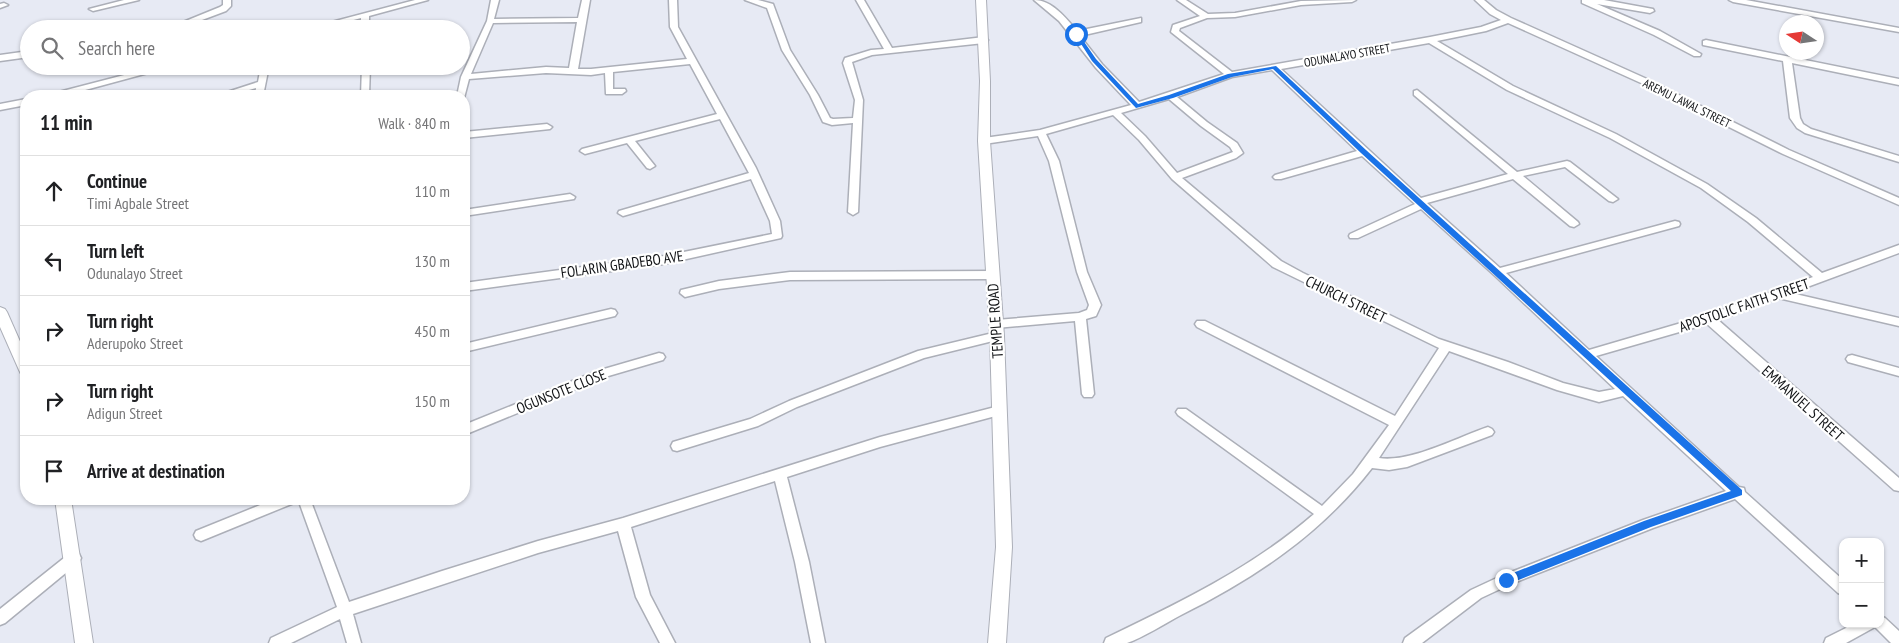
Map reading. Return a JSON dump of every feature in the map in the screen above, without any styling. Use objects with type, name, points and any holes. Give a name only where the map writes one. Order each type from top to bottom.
[{"type":"street","points":[[93,9],[135,0]]},
{"type":"street","points":[[194,20],[223,9],[227,6],[227,0]]},
{"type":"street","points":[[345,20],[365,15],[392,4],[424,0]]},
{"type":"street","points":[[470,66],[491,21],[495,0]]},
{"type":"street","points":[[573,71],[586,0]]},
{"type":"street","points":[[623,213],[754,175],[674,26],[673,0]]},
{"type":"street","points":[[749,0],[770,6],[786,50],[814,95],[826,120],[832,122],[857,120]]},
{"type":"street","points":[[860,0],[889,51]]},
{"type":"street","name":"TEMPLE ROAD","points":[[981,0],[984,40],[984,140],[996,330],[1004,547],[997,643]]},
{"type":"street","points":[[1038,0],[1053,9],[1076,34],[1094,60],[1136,106]]},
{"type":"street","points":[[1180,0],[1206,16]]},
{"type":"street","points":[[1230,75],[1175,32],[1176,28],[1206,16],[1220,17],[1301,3],[1352,0]]},
{"type":"street","name":"AREMU LAWAL STREET","points":[[1478,0],[1493,12],[1508,20],[1644,82],[1786,152],[1899,202]]},
{"type":"street","points":[[1587,0],[1650,11]]},
{"type":"street","points":[[1587,0],[1697,54]]},
{"type":"street","points":[[1733,0],[1899,30]]},
{"type":"street","points":[[365,15],[365,20]]},
{"type":"street","points":[[491,21],[581,20]]},
{"type":"street","points":[[1076,34],[1138,20]]},
{"type":"street","name":"ODUNALAYO STREET","points":[[984,140],[1041,133],[1171,96],[1230,75],[1430,40],[1483,29],[1508,20]]},
{"type":"street","points":[[853,212],[858,100],[847,63],[848,60],[889,51],[984,40]]},
{"type":"street","points":[[1430,40],[1510,88],[1622,140],[1704,186],[1752,220],[1821,278]]},
{"type":"street","points":[[1706,43],[1779,57]]},
{"type":"street","points":[[0,58],[20,55]]},
{"type":"street","points":[[1787,60],[1795,118],[1800,126],[1808,131],[1899,159]]},
{"type":"street","points":[[1792,60],[1899,82]]},
{"type":"street","points":[[462,90],[465,77],[546,70],[609,70],[692,61]]},
{"type":"street","points":[[1274,67],[1364,152],[1498,272],[1625,391],[1739,492],[1839,585]]},
{"type":"street","points":[[609,70],[609,92],[622,91]]},
{"type":"street","points":[[77,90],[135,75]]},
{"type":"street","points":[[260,90],[263,75]]},
{"type":"street","points":[[365,90],[366,75]]},
{"type":"street","points":[[239,90],[262,83]]},
{"type":"street","points":[[1417,93],[1574,224]]},
{"type":"street","points":[[1171,96],[1234,145],[1238,153],[1175,177]]},
{"type":"street","points":[[0,107],[20,103]]},
{"type":"street","name":"CHURCH STREET","points":[[1115,112],[1142,138],[1175,177],[1277,264],[1446,346],[1504,365],[1580,394],[1599,397],[1625,391]]},
{"type":"street","points":[[585,151],[722,115]]},
{"type":"street","points":[[470,134],[547,127]]},
{"type":"street","points":[[677,446],[754,423],[793,404],[922,354],[996,330],[1080,318],[1092,313],[1095,305],[1082,272],[1054,161],[1041,133]]},
{"type":"street","points":[[630,140],[650,166]]},
{"type":"street","points":[[1278,177],[1364,152]]},
{"type":"street","points":[[1354,236],[1421,203],[1515,175],[1567,164],[1613,199]]},
{"type":"street","name":"FOLARIN GBADEBO AVE","points":[[470,286],[664,260],[774,238],[778,234],[778,228],[766,197],[754,175]]},
{"type":"street","points":[[470,212],[570,197]]},
{"type":"street","points":[[1498,272],[1675,224]]},
{"type":"street","name":"APOSTOLIC FAITH STREET","points":[[1586,355],[1709,319],[1899,249]]},
{"type":"street","points":[[685,293],[719,285],[790,276],[992,275]]},
{"type":"street","points":[[1778,294],[1899,322]]},
{"type":"street","points":[[0,312],[20,357]]},
{"type":"street","points":[[470,347],[612,313]]},
{"type":"street","points":[[1080,318],[1088,394]]},
{"type":"street","name":"EMMANUEL STREET","points":[[1709,319],[1899,486]]},
{"type":"street","points":[[1201,324],[1397,423]]},
{"type":"street","points":[[1111,643],[1241,575],[1288,544],[1323,514],[1370,462],[1446,346]]},
{"type":"street","name":"OGUNSOTE CLOSE","points":[[470,428],[601,374],[659,358]]},
{"type":"street","points":[[1852,359],[1899,372]]},
{"type":"street","points":[[276,643],[345,610],[538,547],[623,524],[880,442],[999,411]]},
{"type":"street","points":[[1182,412],[1323,514]]},
{"type":"street","points":[[1370,462],[1389,465],[1407,462],[1488,432]]},
{"type":"street","points":[[780,475],[802,562],[818,643]]},
{"type":"street","points":[[1410,643],[1476,594],[1648,524],[1739,492]]},
{"type":"street","points":[[64,505],[74,558],[78,606],[84,643]]},
{"type":"street","points":[[202,535],[274,505]]},
{"type":"street","points":[[306,505],[345,610],[354,643]]},
{"type":"street","points":[[623,524],[643,597],[668,643]]},
{"type":"street","points":[[0,618],[74,558]]},
{"type":"street","points":[[1884,627],[1899,641]]},
{"type":"street","points":[[1832,643],[1861,628]]},
{"type":"route","points":[[1076,34],[1094,60],[1136,106],[1230,75],[1274,67],[1625,391],[1739,492],[1648,524],[1506,580]]}]
